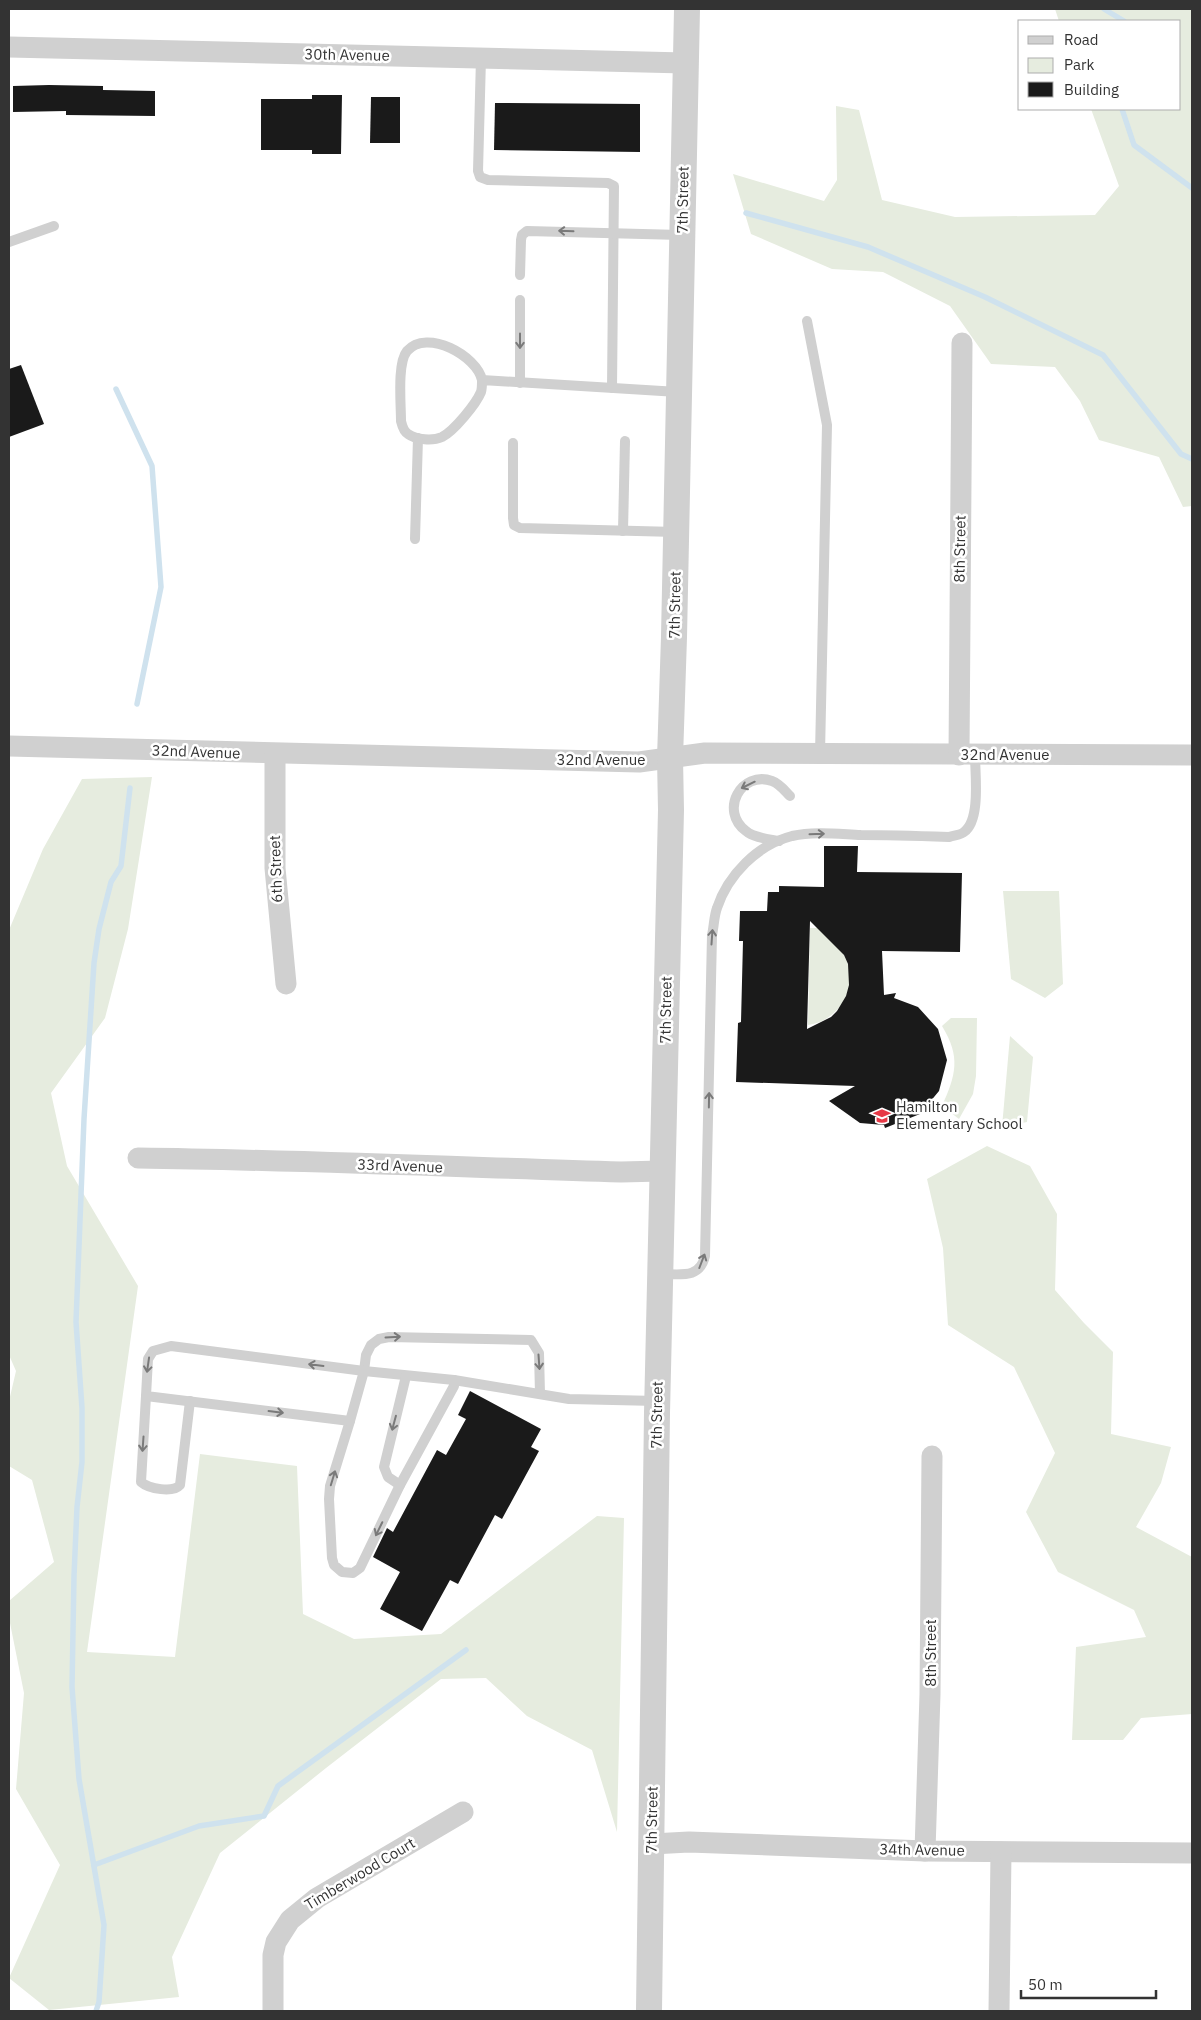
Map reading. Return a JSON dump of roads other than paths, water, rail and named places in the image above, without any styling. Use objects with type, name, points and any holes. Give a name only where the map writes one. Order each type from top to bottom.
[{"type":"street","name":"7th Street","points":[[649,2011],[657,1401],[687,9]]},
{"type":"street","name":"30th Avenue","points":[[9,47],[685,64]]},
{"type":"street","name":"8th Street","points":[[962,344],[967,755]]},
{"type":"street","name":"32nd Avenue","points":[[9,746],[639,762],[705,753],[1192,755]]},
{"type":"street","name":"6th Street","points":[[275,754],[275,868],[286,984]]},
{"type":"street","name":"33rd Avenue","points":[[138,1158],[275,1160],[359,1165],[621,1172],[662,1171]]},
{"type":"street","name":"8th Street","points":[[925,1851],[930,1694],[932,1456]]},
{"type":"street","name":"Timberwood Court","points":[[273,2011],[273,1955],[276,1942],[290,1920],[317,1898],[463,1812]]},
{"type":"street","name":"34th Avenue","points":[[652,1844],[689,1842],[925,1851],[1192,1853]]},
{"type":"street","points":[[999,2011],[1001,1852]]},
{"type":"lane","points":[[481,58],[478,171],[480,177],[488,180],[608,183],[614,186],[612,388]]},
{"type":"lane","points":[[9,242],[54,226]]},
{"type":"lane","points":[[520,275],[521,240],[522,235],[527,231],[682,235]]},
{"type":"lane","points":[[520,300],[520,383]]},
{"type":"lane","points":[[807,321],[826,425],[820,754]]},
{"type":"lane","points":[[429,342],[442,344],[461,354],[481,373],[482,380],[481,392],[478,397],[465,416],[452,430],[442,437],[431,440],[407,434],[401,420],[402,363],[407,352],[416,345],[429,342]]},
{"type":"lane","points":[[482,380],[679,392]]},
{"type":"lane","points":[[414,539],[418,438]]},
{"type":"lane","points":[[623,531],[625,441]]},
{"type":"lane","points":[[514,443],[514,525],[520,528],[676,532]]},
{"type":"lane","points":[[660,1274],[688,1274],[698,1270],[703,1264],[705,1256],[712,935],[716,909],[725,890],[737,872],[752,857],[792,836],[816,834],[949,836],[964,833],[972,823],[976,796],[967,755]]},
{"type":"lane","points":[[780,841],[753,836],[745,831],[734,811],[734,801],[738,790],[747,783],[759,780],[772,781],[782,787],[790,796]]},
{"type":"lane","points":[[454,1380],[454,1386],[400,1485],[360,1568],[353,1573],[337,1570],[332,1558],[330,1492],[364,1371],[366,1354],[371,1345],[378,1339],[389,1337],[531,1340],[539,1353],[540,1394]]},
{"type":"lane","points":[[190,1401],[180,1485],[177,1488],[169,1489],[145,1486],[141,1482],[148,1359],[153,1351],[171,1346],[364,1371],[454,1380],[569,1399],[657,1401]]},
{"type":"lane","points":[[400,1485],[388,1477],[384,1467],[406,1376]]},
{"type":"lane","points":[[146,1396],[350,1421]]},
{"type":"waterway","points":[[1104,9],[1122,20]]},
{"type":"waterway","points":[[1122,110],[1134,145],[1192,188]]},
{"type":"waterway","points":[[746,213],[868,247],[985,297],[1103,355],[1181,454],[1192,459]]},
{"type":"waterway","points":[[116,389],[152,466],[161,587],[137,704]]},
{"type":"waterway","points":[[96,2011],[99,2002],[104,1925],[79,1779],[72,1687],[77,1507],[82,1462],[82,1408],[76,1322],[84,1119],[94,963],[99,929],[111,882],[121,866],[130,788]]},
{"type":"waterway","points":[[94,1865],[199,1826],[264,1816],[278,1786],[466,1650]]},
{"type":"place","name":"Hamilton Elementary School","points":[[882,1116]]}]
